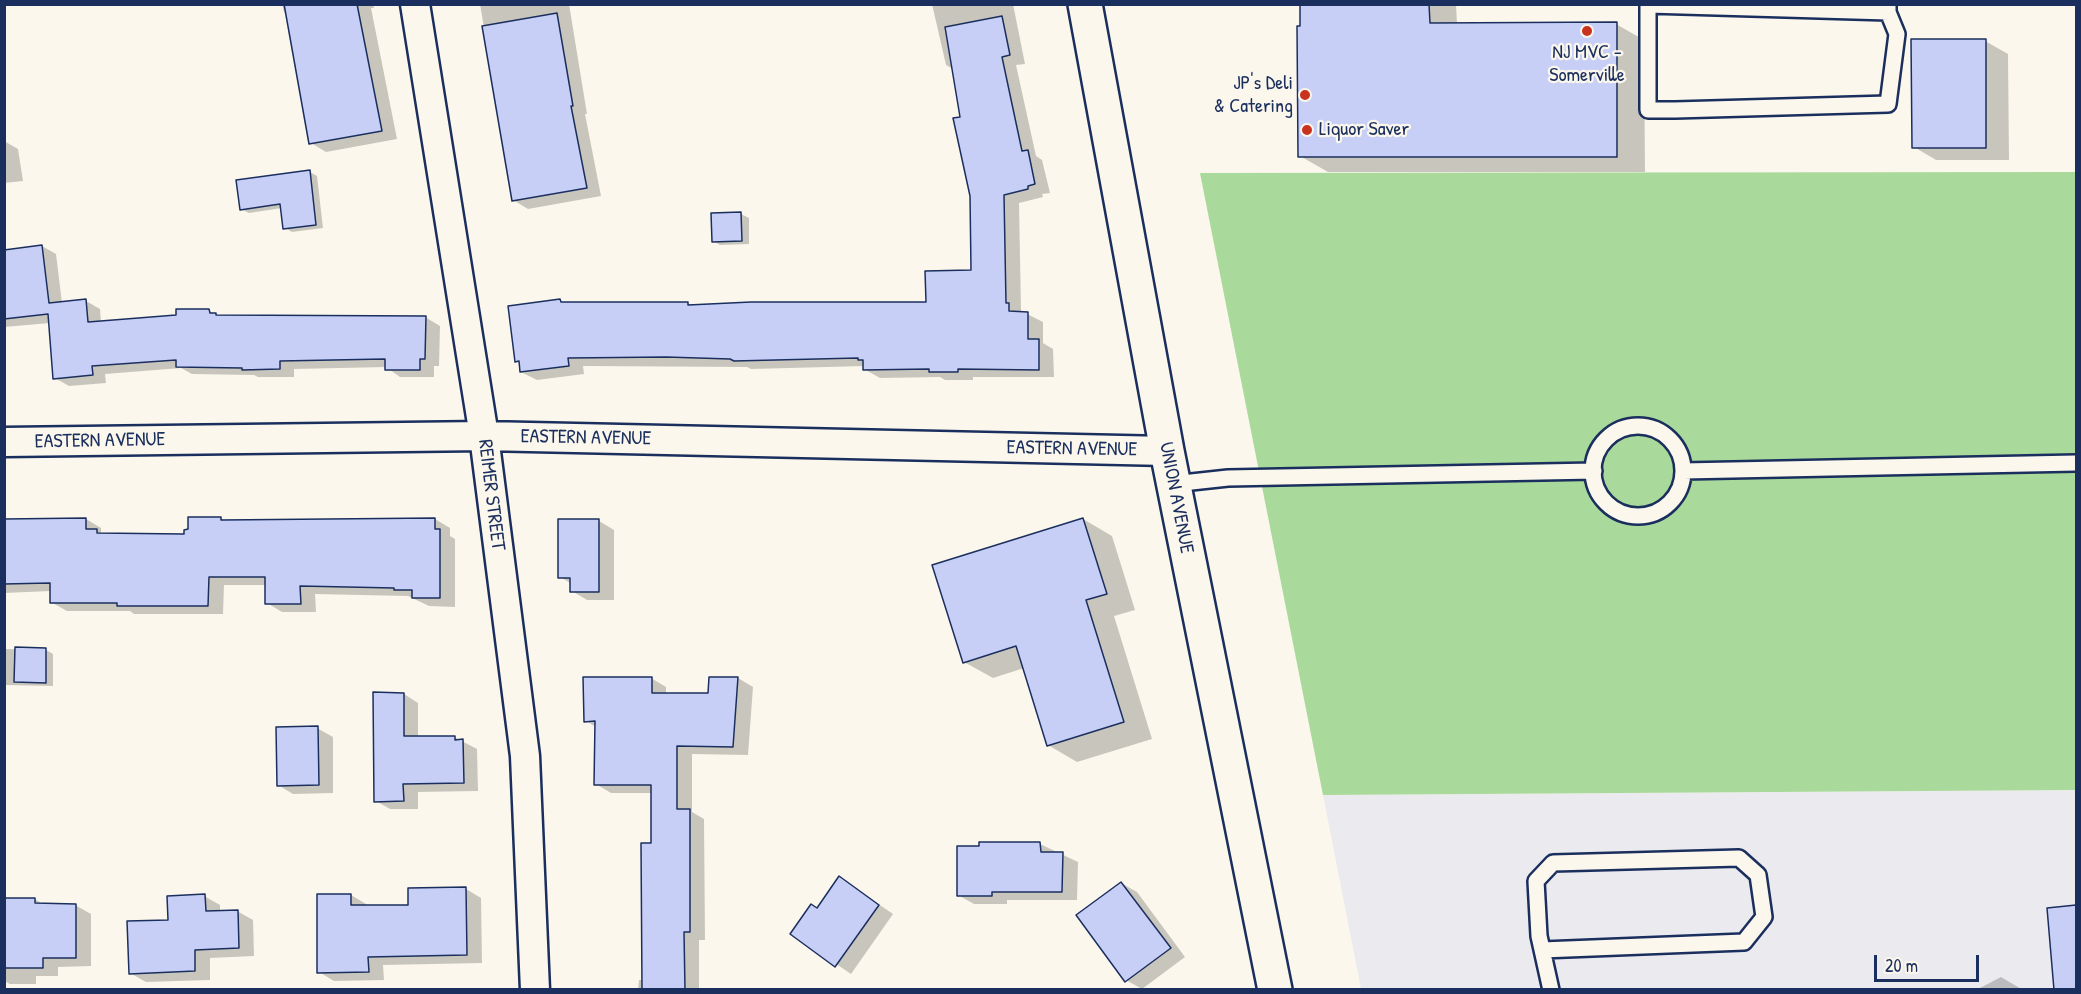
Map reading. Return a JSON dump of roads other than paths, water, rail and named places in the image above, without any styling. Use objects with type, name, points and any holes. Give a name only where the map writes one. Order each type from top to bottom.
[{"type":"street","name":"REIMER STREET","points":[[415,4],[484,436],[525,756],[536,990]]},
{"type":"street","name":"UNION AVENUE","points":[[1085,4],[1173,484],[1275,990]]},
{"type":"street","name":"EASTERN AVENUE","points":[[4,442],[484,436],[1167,451]]},
{"type":"lane","points":[[1648,5],[1888,8],[1896,34],[1888,104],[1648,110],[1648,5]]},
{"type":"lane","points":[[1642,426],[1657,430],[1669,438],[1678,450],[1683,471],[1678,492],[1669,504],[1657,512],[1642,516],[1628,515],[1614,509],[1603,499],[1596,486],[1594,471],[1596,456],[1603,443],[1614,433],[1642,426]]},
{"type":"lane","points":[[1683,471],[2076,463]]},
{"type":"lane","points":[[1173,484],[1228,478],[1594,471]]},
{"type":"lane","points":[[1542,950],[1744,942],[1764,917],[1758,875],[1739,858],[1553,863],[1536,880],[1542,950],[1551,990]]},
{"type":"place","name":"NJ MVC - Somerville","points":[[1587,31]]},
{"type":"place","name":"JP's Deli & Catering","points":[[1305,95]]},
{"type":"place","name":"Liquor Saver","points":[[1307,130]]}]
